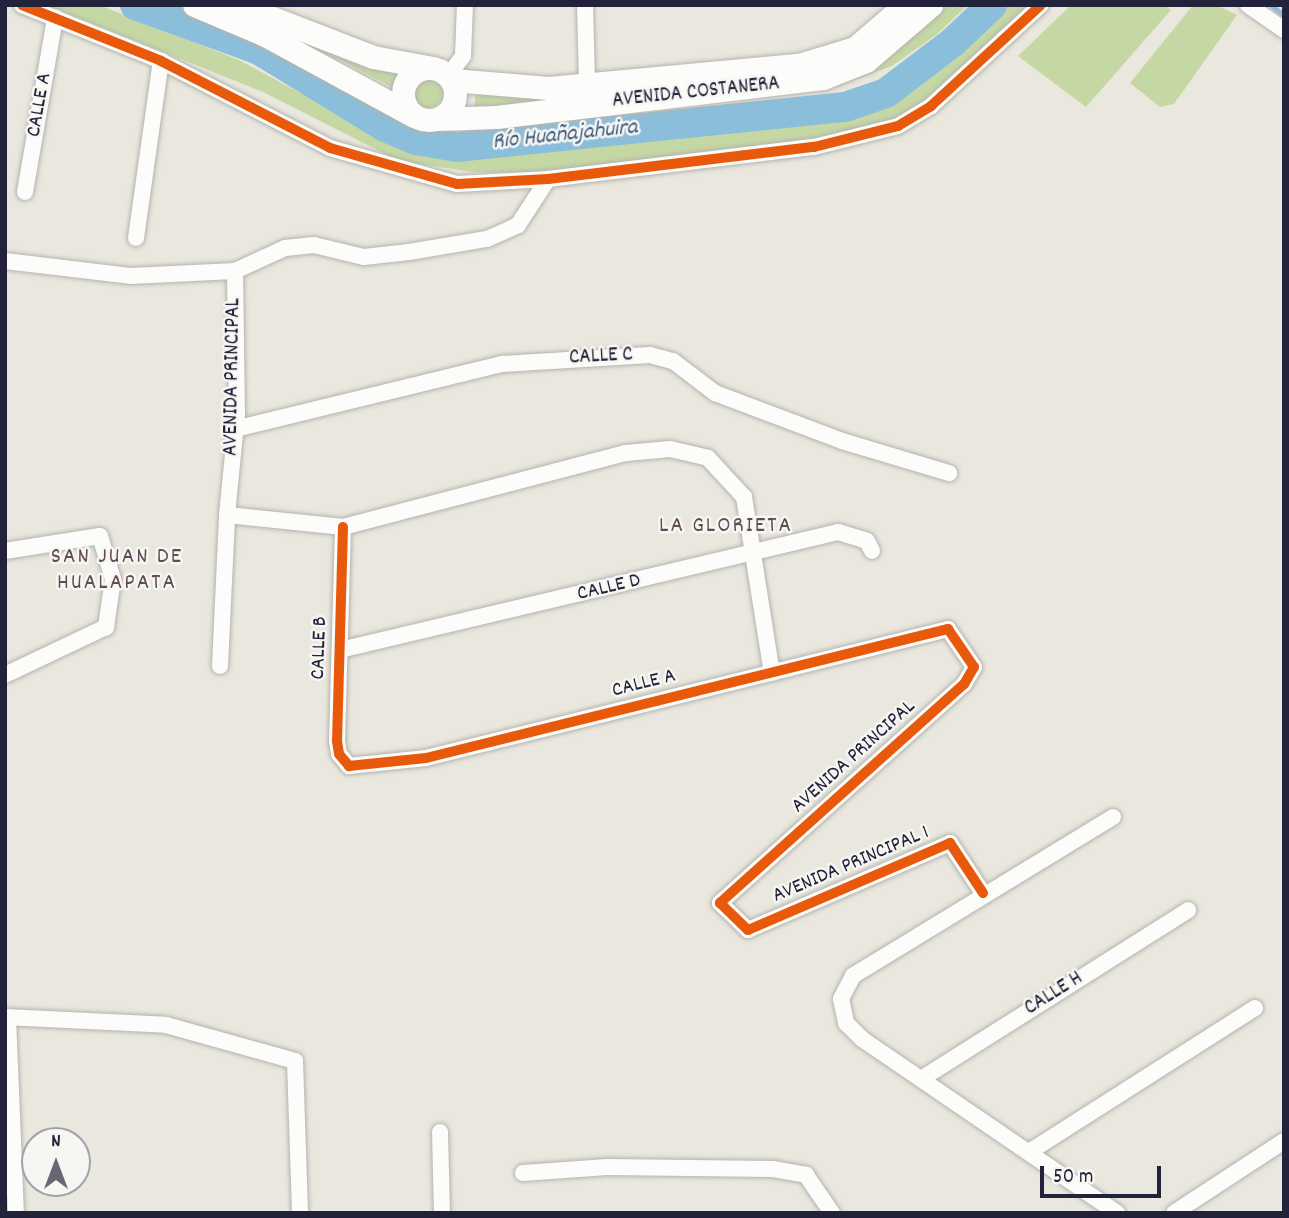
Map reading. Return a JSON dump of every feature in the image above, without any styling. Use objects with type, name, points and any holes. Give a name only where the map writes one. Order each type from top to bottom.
[{"type":"main road","points":[[194,5],[263,34],[414,116],[437,119],[454,104],[444,75],[417,71],[404,85],[405,105],[414,116]]},
{"type":"main road","name":"AVENIDA COSTANERA","points":[[239,5],[373,57],[444,75],[549,88],[825,60],[855,48],[905,5]]},
{"type":"main road","name":"AVENIDA COSTANERA","points":[[437,119],[496,117],[823,78],[866,61],[931,5]]},
{"type":"street","points":[[22,5],[161,61],[330,148],[415,175],[457,184],[548,179],[814,147],[898,126],[931,106],[1041,5]]},
{"type":"street","points":[[444,75],[463,56],[465,5]]},
{"type":"street","points":[[585,5],[587,84]]},
{"type":"street","points":[[1248,5],[1284,30]]},
{"type":"street","name":"CALLE A","points":[[25,192],[55,18]]},
{"type":"street","points":[[136,238],[161,61]]},
{"type":"street","points":[[5,261],[130,276],[235,271],[285,248],[314,245],[364,257],[487,239],[518,225],[548,179]]},
{"type":"street","name":"AVENIDA PRINCIPAL","points":[[227,515],[235,429],[235,271]]},
{"type":"street","name":"CALLE C","points":[[235,429],[502,364],[650,355],[673,361],[715,393],[842,441],[949,473]]},
{"type":"street","points":[[220,666],[227,515],[343,527],[626,453],[670,449],[708,457],[728,476],[744,497],[751,555],[772,673]]},
{"type":"street","name":"CALLE B","points":[[343,527],[337,741],[339,754],[349,766]]},
{"type":"street","name":"CALLE D","points":[[340,650],[751,555],[838,532],[867,541],[872,551]]},
{"type":"street","points":[[5,551],[100,536],[113,579],[106,627],[5,676]]},
{"type":"street","name":"CALLE A","points":[[349,766],[426,758],[948,629]]},
{"type":"street","name":"AVENIDA PRINCIPAL","points":[[720,903],[964,684],[974,667],[948,629]]},
{"type":"street","points":[[1113,817],[983,893],[853,976],[841,999],[846,1023],[862,1039],[1117,1213]]},
{"type":"street","name":"AVENIDA PRINCIPAL 1","points":[[720,903],[748,930],[950,843],[983,893]]},
{"type":"street","name":"CALLE H","points":[[921,1079],[1188,910]]},
{"type":"street","points":[[1028,1152],[1255,1008]]},
{"type":"street","points":[[16,1213],[6,1017],[166,1025],[295,1061],[300,1213]]},
{"type":"street","points":[[440,1132],[442,1213]]},
{"type":"street","points":[[1174,1213],[1284,1141]]},
{"type":"street","points":[[523,1174],[607,1167],[773,1169],[806,1175],[832,1213]]},
{"type":"green space","points":[[47,5],[99,5],[239,60],[397,145],[437,154],[476,157],[836,117],[904,90],[998,5],[1035,5],[910,117],[855,135],[544,173],[473,172],[399,161],[263,92]]},
{"type":"green space","points":[[942,5],[968,5],[936,35],[892,66],[835,87],[738,100],[741,87]]},
{"type":"green space","points":[[1071,5],[1165,5],[1171,10],[1086,107],[1018,56]]},
{"type":"green space","points":[[1193,5],[1216,5],[1237,15],[1174,104],[1160,107],[1130,83]]},
{"type":"green space","points":[[278,27],[407,64],[397,90]]},
{"type":"green space","points":[[427,76],[438,81],[443,92],[438,103],[427,108],[416,103],[411,92],[416,81]]},
{"type":"green space","points":[[476,91],[576,97],[474,112]]},
{"type":"waterway","name":"Río Huañajahuira","points":[[135,5],[259,50],[385,127],[416,140],[457,147],[845,107],[886,93],[953,42],[992,5]]},
{"type":"waterway","points":[[1271,5],[1284,15]]},
{"type":"cycle path","points":[[22,5],[161,61],[330,148],[457,184],[548,179],[814,147],[898,126],[931,106],[1041,5]]},
{"type":"cycle path","points":[[343,527],[337,741],[339,754],[349,766],[426,758],[948,629],[974,667],[964,684],[720,903],[748,930],[950,843],[983,893]]},
{"type":"district","name":"LA GLORIETA","points":[[726,527]]},
{"type":"district","name":"SAN JUAN DE HUALAPATA","points":[[117,571]]}]
